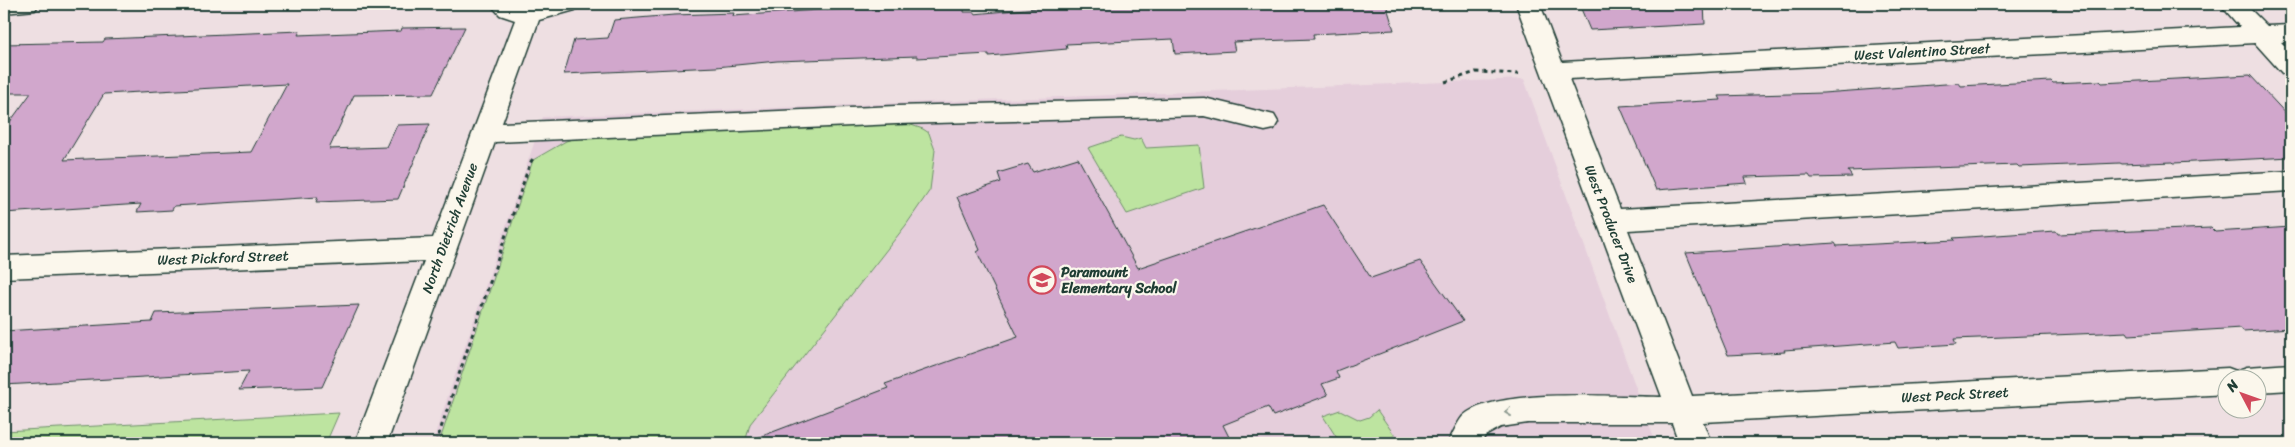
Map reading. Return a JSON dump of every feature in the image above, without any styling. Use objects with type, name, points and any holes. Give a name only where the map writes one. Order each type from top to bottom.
[{"type":"street","points":[[4,5],[27,4]]},
{"type":"street","points":[[502,4],[518,12],[530,13],[554,9],[567,4]]},
{"type":"street","name":"West Producer Drive","points":[[1528,4],[1694,443]]},
{"type":"street","points":[[2232,4],[2291,67]]},
{"type":"street","name":"North Dietrich Avenue","points":[[370,443],[530,13]]},
{"type":"street","name":"West Valentino Street","points":[[1552,71],[2291,33]]},
{"type":"street","points":[[486,133],[896,115],[1204,107],[1265,122]]},
{"type":"street","points":[[1609,220],[2291,181]]},
{"type":"street","name":"West Pickford Street","points":[[4,267],[442,249]]},
{"type":"street","points":[[2268,379],[2291,377]]},
{"type":"street","name":"West Peck Street","points":[[1464,443],[1474,426],[1496,414],[1556,409],[1682,410],[2218,381]]},
{"type":"path","points":[[1444,82],[1476,72],[1519,74]]},
{"type":"path","points":[[436,443],[530,163],[538,152],[552,146],[559,131]]},
{"type":"shaded area","name":"Paramount Elementary School","points":[[1524,79],[1656,443],[432,443],[543,117]]},
{"type":"green space","points":[[908,124],[929,133],[935,150],[930,190],[906,225],[750,424],[745,443],[439,443],[533,160],[566,141],[576,138]]},
{"type":"green space","points":[[1121,137],[1134,140],[1141,138],[1146,148],[1199,145],[1204,188],[1127,214],[1088,148]]},
{"type":"green space","points":[[1340,410],[1360,420],[1369,417],[1377,410],[1395,436],[1377,443],[1340,443],[1323,416]]},
{"type":"green space","points":[[339,413],[326,443],[4,443],[4,431]]},
{"type":"building","points":[[965,4],[964,12],[974,12],[974,14],[1078,4],[1386,4],[1394,30],[1313,34],[1314,39],[1233,42],[1235,51],[1175,54],[1173,39],[1066,44],[1067,49],[989,56],[989,54],[917,58],[917,56],[777,61],[716,67],[564,74],[574,40],[608,38],[614,20],[674,15],[734,13],[733,16],[818,10],[919,8],[919,5]]},
{"type":"building","points":[[1579,4],[1704,4],[1705,24],[1590,30]]},
{"type":"building","points":[[465,27],[433,94],[354,95],[329,149],[387,147],[397,125],[430,124],[398,199],[316,202],[318,197],[174,206],[172,210],[137,212],[141,204],[4,213],[4,130],[31,93],[4,93],[4,44],[103,42],[105,39],[300,31],[298,35],[401,31],[402,28]],"holes":[[[287,84],[251,152],[64,160],[104,94]]]},
{"type":"building","points":[[2250,75],[2291,119],[2291,157],[2174,163],[2019,167],[2017,165],[1848,171],[1852,177],[1811,178],[1809,175],[1745,177],[1747,183],[1656,190],[1620,106],[1721,100],[1719,96],[1823,93],[1959,83],[1961,86],[2051,81],[2053,83],[2100,81],[2102,83]]},
{"type":"building","points":[[1078,158],[1138,268],[1323,205],[1371,278],[1420,261],[1463,321],[1336,371],[1339,378],[1322,384],[1328,395],[1273,416],[1268,407],[1223,425],[1232,443],[749,443],[749,441],[888,388],[885,384],[1018,337],[977,252],[980,250],[957,197],[1001,182],[998,173],[1028,164],[1033,172]]},
{"type":"building","points":[[2291,227],[2291,328],[2243,331],[2241,328],[2129,335],[2127,332],[1954,339],[1956,344],[1898,348],[1895,342],[1728,355],[1686,253],[1835,243],[1837,246],[1955,240],[1953,238],[2056,231],[2058,234],[2211,228],[2215,232]]},
{"type":"building","points":[[359,305],[322,387],[239,390],[249,371],[4,385],[4,331],[152,322],[156,313]]},
{"type":"place","name":"Paramount Elementary School","points":[[1042,280]]}]
